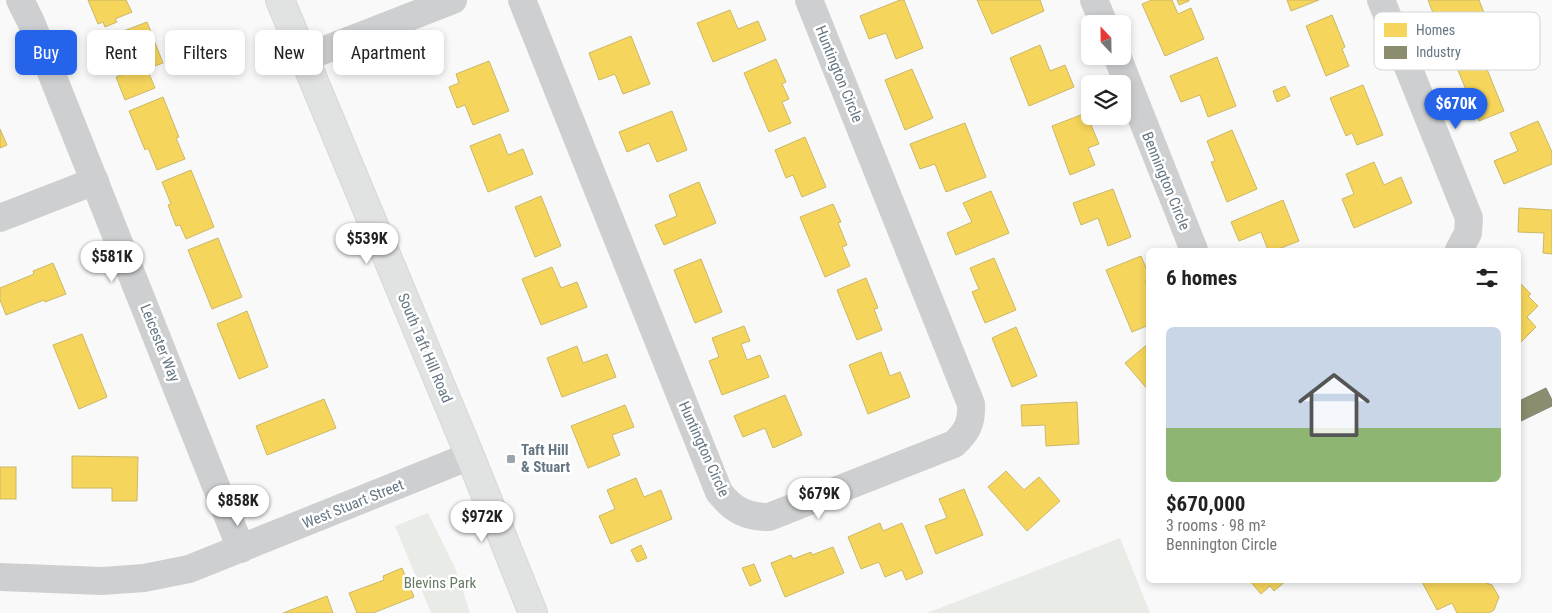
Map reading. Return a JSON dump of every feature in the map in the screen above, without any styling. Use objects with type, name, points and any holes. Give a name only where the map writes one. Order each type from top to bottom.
[{"type":"main road","name":"South Taft Hill Road","points":[[280,0],[292,30]]},
{"type":"main road","name":"South Taft Hill Road","points":[[311,75],[470,456],[533,613]]},
{"type":"street","name":"Leicester Way","points":[[20,0],[31,22],[241,549]]},
{"type":"street","points":[[323,51],[453,0]]},
{"type":"street","name":"Huntington Circle","points":[[522,0],[719,492],[728,504],[740,513],[754,517],[769,517],[954,444],[965,434],[972,420],[971,404],[809,0]]},
{"type":"street","points":[[1094,0],[1100,15]]},
{"type":"street","points":[[1381,0],[1386,12]]},
{"type":"street","name":"Bennington Circle","points":[[1121,65],[1193,248]]},
{"type":"street","points":[[1409,70],[1469,218],[1468,233],[1460,248]]},
{"type":"street","points":[[0,218],[95,181]]},
{"type":"street","name":"West Stuart Street","points":[[0,577],[102,581],[144,578],[189,568],[241,549],[470,456]]},
{"type":"green space","name":"Blevins Park","points":[[428,513],[456,570],[470,613],[431,613],[395,526]]},
{"type":"green space","points":[[1120,538],[1150,613],[927,613]]},
{"type":"building: Homes","points":[[88,0],[126,0],[132,12],[115,19],[117,22],[105,27],[103,22],[98,24]]},
{"type":"building: Homes","points":[[904,0],[923,48],[896,59],[886,33],[869,39],[860,16]]},
{"type":"building: Homes","points":[[977,0],[1040,0],[1044,11],[992,34]]},
{"type":"building: Homes","points":[[1152,0],[1172,0],[1178,14],[1191,8],[1204,39],[1165,56],[1142,4]]},
{"type":"building: Homes","points":[[1177,0],[1189,0],[1189,1],[1179,5]]},
{"type":"building: Homes","points":[[1287,0],[1319,0],[1291,11]]},
{"type":"building: Homes","points":[[1428,0],[1479,0],[1484,12],[1433,12]]},
{"type":"building: Homes","points":[[730,10],[738,29],[758,21],[766,40],[713,62],[697,23]]},
{"type":"building: Homes","points":[[1332,15],[1345,47],[1342,49],[1349,66],[1326,76],[1306,26]]},
{"type":"building: Homes","points":[[147,22],[150,30],[126,30]]},
{"type":"building: Homes","points":[[631,36],[650,84],[623,94],[615,74],[599,80],[589,53]]},
{"type":"building: Homes","points":[[155,42],[163,63],[155,66]]},
{"type":"building: Homes","points":[[1040,45],[1050,71],[1065,65],[1074,87],[1029,106],[1010,58]]},
{"type":"building: Homes","points":[[1217,57],[1236,106],[1208,117],[1200,95],[1181,102],[1170,76]]},
{"type":"building: Homes","points":[[776,59],[786,82],[782,84],[789,99],[782,102],[791,123],[769,132],[744,73]]},
{"type":"building: Homes","points":[[489,61],[509,111],[473,125],[465,105],[457,108],[449,87],[459,83],[456,74]]},
{"type":"building: Homes","points":[[912,69],[933,118],[905,130],[885,80]]},
{"type":"building: Homes","points":[[1458,70],[1487,70],[1504,111],[1479,121]]},
{"type":"building: Homes","points":[[121,75],[150,75],[155,88],[125,100],[116,77]]},
{"type":"building: Homes","points":[[1363,85],[1383,135],[1357,145],[1352,133],[1346,136],[1330,98]]},
{"type":"building: Homes","points":[[1285,86],[1290,96],[1277,102],[1273,91]]},
{"type":"building: Homes","points":[[163,97],[179,137],[176,138],[185,159],[157,170],[148,148],[145,150],[129,111]]},
{"type":"building: Homes","points":[[672,111],[687,150],[657,162],[649,143],[627,152],[619,132]]},
{"type":"building: Homes","points":[[1081,115],[1081,125],[1091,125],[1099,144],[1088,148],[1095,165],[1070,175],[1052,126]]},
{"type":"building: Homes","points":[[1538,121],[1552,152],[1552,164],[1504,184],[1494,161],[1518,151],[1510,133]]},
{"type":"building: Homes","points":[[965,123],[986,177],[946,192],[935,164],[920,169],[910,144]]},
{"type":"building: Homes","points":[[0,129],[7,145],[0,148]]},
{"type":"building: Homes","points":[[1232,130],[1257,189],[1227,202],[1211,162],[1215,161],[1207,141]]},
{"type":"building: Homes","points":[[500,134],[508,155],[523,149],[533,174],[488,192],[470,146]]},
{"type":"building: Homes","points":[[805,137],[826,187],[802,197],[793,175],[786,178],[775,150]]},
{"type":"building: Homes","points":[[1374,162],[1384,185],[1401,177],[1412,203],[1354,228],[1342,199],[1354,194],[1346,174]]},
{"type":"building: Homes","points":[[191,170],[214,227],[186,239],[180,225],[176,226],[168,205],[171,204],[162,182]]},
{"type":"building: Homes","points":[[699,182],[716,223],[664,245],[655,225],[677,216],[669,195]]},
{"type":"building: Homes","points":[[1113,189],[1131,237],[1108,246],[1098,218],[1081,225],[1073,203]]},
{"type":"building: Homes","points":[[991,191],[1009,233],[956,255],[947,233],[972,222],[963,203]]},
{"type":"building: Homes","points":[[541,196],[561,246],[535,257],[515,207]]},
{"type":"building: Homes","points":[[1283,200],[1299,241],[1281,248],[1267,248],[1261,232],[1239,241],[1231,222]]},
{"type":"building: Homes","points":[[833,204],[841,222],[838,223],[847,245],[842,247],[850,266],[825,277],[800,217]]},
{"type":"building: Homes","points":[[1519,208],[1552,210],[1552,254],[1543,253],[1544,233],[1518,232]]},
{"type":"building: Homes","points":[[218,238],[242,297],[212,309],[188,250]]},
{"type":"building: Homes","points":[[1141,256],[1146,268],[1146,326],[1132,332],[1106,270]]},
{"type":"building: Homes","points":[[994,258],[1016,310],[985,323],[972,292],[979,289],[970,268]]},
{"type":"building: Homes","points":[[701,259],[722,312],[695,323],[674,270]]},
{"type":"building: Homes","points":[[53,263],[66,294],[45,302],[44,300],[6,315],[0,300],[0,288],[34,274],[33,271]]},
{"type":"building: Homes","points":[[552,267],[561,288],[577,282],[587,307],[541,325],[522,279]]},
{"type":"building: Homes","points":[[866,278],[878,308],[874,309],[882,330],[857,340],[837,290]]},
{"type":"building: Homes","points":[[1521,284],[1531,294],[1528,296],[1538,306],[1527,317],[1536,327],[1521,342]]},
{"type":"building: Homes","points":[[247,311],[268,367],[239,379],[217,324]]},
{"type":"building: Homes","points":[[744,326],[750,341],[741,344],[747,360],[760,355],[769,377],[722,395],[709,361],[719,357],[712,338]]},
{"type":"building: Homes","points":[[1016,327],[1037,376],[1012,387],[992,338]]},
{"type":"building: Homes","points":[[82,334],[107,397],[79,409],[53,345]]},
{"type":"building: Homes","points":[[577,346],[583,363],[607,354],[616,377],[562,397],[547,358]]},
{"type":"building: Homes","points":[[1146,346],[1146,388],[1125,363]]},
{"type":"building: Homes","points":[[881,352],[890,376],[900,372],[910,397],[868,414],[849,365]]},
{"type":"building: Homes","points":[[785,395],[802,435],[773,448],[765,428],[743,437],[734,416]]},
{"type":"building: Homes","points":[[324,399],[336,428],[267,455],[256,426]]},
{"type":"building: Homes","points":[[1077,402],[1079,444],[1046,446],[1045,425],[1022,426],[1021,405]]},
{"type":"building: Homes","points":[[625,405],[634,427],[612,435],[620,455],[588,468],[571,426]]},
{"type":"building: Homes","points":[[72,456],[138,457],[137,501],[112,501],[112,488],[72,488]]},
{"type":"building: Homes","points":[[0,467],[16,467],[16,499],[0,499]]},
{"type":"building: Homes","points":[[1006,471],[1024,490],[1039,477],[1060,501],[1027,531],[988,487]]},
{"type":"building: Homes","points":[[636,478],[644,497],[661,490],[672,519],[611,544],[599,516],[615,509],[607,490]]},
{"type":"building: Homes","points":[[964,489],[983,535],[936,554],[925,526],[947,518],[939,499]]},
{"type":"building: Homes","points":[[880,523],[883,531],[902,523],[923,573],[906,580],[902,570],[885,577],[879,562],[861,569],[848,537]]},
{"type":"building: Homes","points":[[641,545],[647,558],[637,562],[631,550]]},
{"type":"building: Homes","points":[[833,547],[844,573],[785,597],[771,563],[791,555],[793,559],[811,552],[812,555]]},
{"type":"building: Homes","points":[[754,564],[761,581],[750,586],[742,568]]},
{"type":"building: Homes","points":[[402,568],[414,597],[373,613],[357,613],[349,593],[384,580],[383,576]]},
{"type":"building: Homes","points":[[1252,583],[1283,583],[1274,591],[1270,586],[1261,594]]},
{"type":"building: Homes","points":[[1423,583],[1486,583],[1492,585],[1499,597],[1494,610],[1489,613],[1457,613],[1452,603],[1437,610]]},
{"type":"building: Homes","points":[[327,596],[333,613],[283,613]]},
{"type":"building: Industry","points":[[1546,388],[1552,400],[1552,406],[1521,421],[1521,400]]},
{"type":"place","name":"Taft Hill & Stuart","points":[[511,459]]}]
